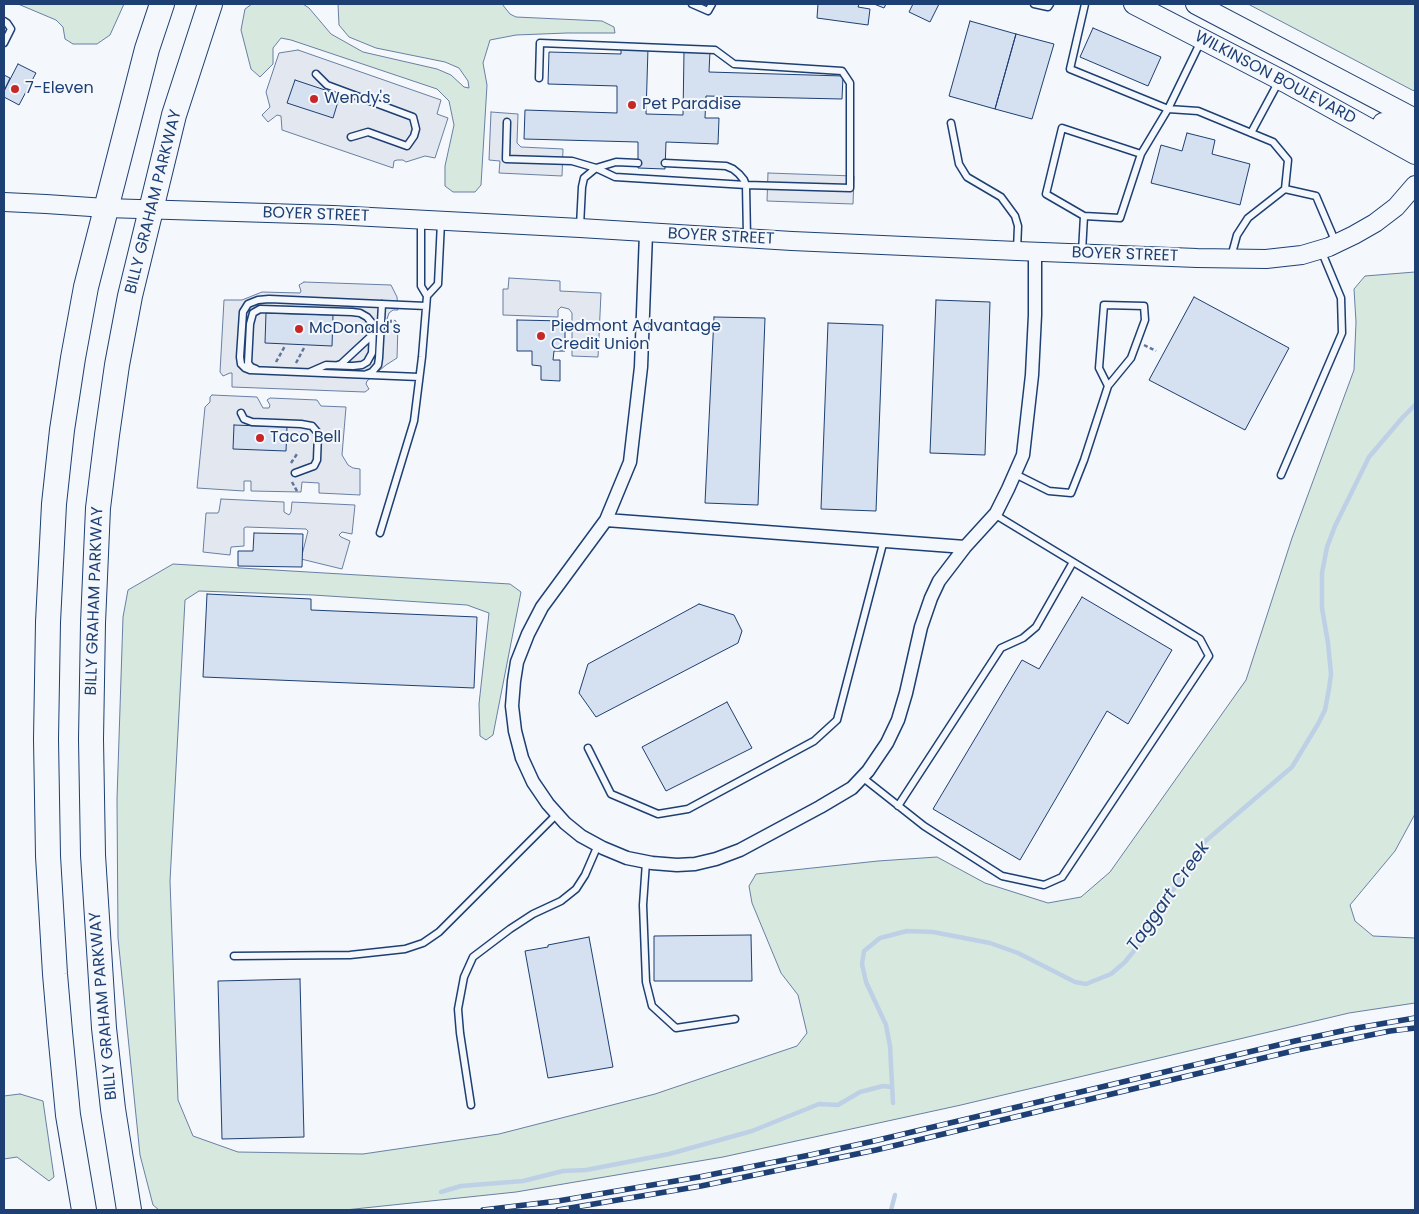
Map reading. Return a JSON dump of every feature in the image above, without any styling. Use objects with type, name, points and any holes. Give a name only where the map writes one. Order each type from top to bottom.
[{"type":"highway","points":[[84,1210],[68,1115],[55,974],[48,856],[46,739],[48,622],[54,504],[62,430],[86,287],[147,49],[162,4]]},
{"type":"highway","name":"BILLY GRAHAM PARKWAY","points":[[129,1210],[112,1109],[99,961],[93,855],[91,749],[93,623],[98,508],[106,435],[130,296],[174,115],[210,4]]},
{"type":"main road","name":"WILKINSON BOULEVARD","points":[[1134,4],[1282,81],[1415,154]]},
{"type":"main road","name":"WILKINSON BOULEVARD","points":[[1196,4],[1415,119]]},
{"type":"main road","points":[[1282,81],[1415,137]]},
{"type":"main road","name":"BOYER STREET","points":[[4,202],[106,208],[333,215],[646,233],[1035,252],[1266,259],[1302,255],[1329,247],[1354,236],[1396,207],[1415,185]]},
{"type":"street","points":[[646,233],[642,367],[630,462],[606,520],[542,607],[528,634],[517,662],[512,706],[514,732],[522,758],[533,782],[548,804],[565,823],[581,836],[627,858],[677,865],[695,864],[740,850],[852,788],[868,771],[887,743],[898,720],[921,626],[939,581],[994,514],[1008,490],[1023,455],[1032,375],[1035,315],[1035,252]]},
{"type":"street","points":[[606,520],[965,547]]},
{"type":"lane","points":[[692,4],[708,11],[712,4]]},
{"type":"lane","points":[[1034,4],[1048,7],[1050,4]]},
{"type":"lane","points":[[1085,4],[1070,69],[1168,109],[1198,111],[1273,142],[1288,160],[1285,190],[1248,218],[1236,235],[1231,259]]},
{"type":"lane","points":[[4,21],[8,23],[11,29],[4,44]]},
{"type":"lane","points":[[1141,154],[1062,128],[1046,194],[1084,216],[1120,218],[1141,154],[1168,109],[1202,39]]},
{"type":"lane","points":[[507,122],[506,159],[572,161],[596,168],[614,177],[746,185],[850,188],[850,83],[842,71],[734,64],[715,50],[540,43],[539,78]]},
{"type":"lane","points":[[316,74],[327,85],[414,117],[416,129],[414,136],[407,146],[368,132],[351,137]]},
{"type":"lane","points":[[1251,133],[1282,81]]},
{"type":"lane","points":[[951,123],[959,164],[967,177],[1001,197],[1015,216],[1018,226],[1017,251]]},
{"type":"lane","points":[[580,228],[584,178],[596,168],[616,162],[638,163]]},
{"type":"lane","points":[[665,163],[726,166],[739,174],[746,185],[747,238]]},
{"type":"lane","points":[[1281,475],[1342,333],[1341,298],[1316,196],[1285,190]]},
{"type":"lane","points":[[1082,253],[1084,216]]},
{"type":"lane","points":[[380,533],[414,421],[420,378],[427,296],[421,286],[421,220]]},
{"type":"lane","points":[[427,296],[438,284],[441,221]]},
{"type":"lane","points":[[420,378],[258,371],[244,368],[240,357],[243,312],[248,304],[258,300],[269,299],[426,306]]},
{"type":"lane","points":[[363,376],[372,372],[378,365],[382,304]]},
{"type":"lane","points":[[1015,474],[1049,491],[1071,493],[1084,460],[1108,386],[1131,358],[1145,320],[1144,306],[1104,305],[1099,368],[1108,386]]},
{"type":"lane","points":[[258,371],[251,367],[248,363],[248,358],[251,317],[253,313],[260,309],[360,313],[367,317],[372,323],[373,332],[372,353],[367,362],[362,365],[326,365],[306,373]]},
{"type":"lane","points":[[337,365],[342,364],[373,332]]},
{"type":"lane","points":[[241,413],[244,419],[252,422],[312,426],[318,433],[318,460],[314,466],[295,473]]},
{"type":"lane","points":[[862,777],[924,826],[1002,876],[1044,884],[1062,877],[1210,656],[1200,638],[994,514]]},
{"type":"lane","points":[[588,748],[611,794],[658,814],[688,809],[814,741],[837,720],[884,540]]},
{"type":"lane","points":[[898,806],[1001,648],[1022,638],[1036,627],[1073,562]]},
{"type":"lane","points":[[234,956],[350,955],[405,949],[423,943],[439,932],[557,814]]},
{"type":"lane","points":[[471,1105],[458,1009],[464,977],[473,957],[533,914],[561,901],[576,889],[585,875],[598,845]]},
{"type":"lane","points":[[646,862],[643,905],[646,982],[652,1006],[676,1028],[735,1019]]},
{"type":"path","points":[[270,371],[285,346]]},
{"type":"path","points":[[291,372],[305,346]]},
{"type":"shaded area","points":[[18,4],[124,4],[110,35],[97,44],[73,44],[65,39],[63,27],[56,20]]},
{"type":"shaded area","points":[[252,4],[303,4],[309,8],[331,34],[363,52],[437,69],[451,75],[464,87],[469,88],[468,81],[459,68],[445,62],[376,48],[349,37],[339,25],[338,4],[502,4],[510,14],[516,17],[602,21],[614,27],[615,33],[516,35],[490,40],[483,63],[487,85],[481,185],[475,192],[453,192],[445,186],[445,166],[454,125],[449,101],[437,89],[281,38],[273,48],[273,64],[260,77],[251,69],[241,30],[245,9]]},
{"type":"shaded area","points":[[1248,4],[1415,4],[1415,91],[1412,90]]},
{"type":"shaded area","points":[[298,50],[441,100],[437,114],[448,118],[435,158],[425,156],[406,162],[397,160],[394,161],[393,168],[282,130],[281,116],[277,115],[268,122],[262,115],[270,107],[266,92],[279,53]]},
{"type":"shaded area","points":[[491,112],[518,114],[517,143],[521,147],[563,149],[562,176],[499,173],[500,161],[489,160]]},
{"type":"shaded area","points":[[768,173],[854,176],[853,204],[767,201]]},
{"type":"shaded area","points":[[1415,272],[1415,814],[1395,851],[1350,905],[1355,921],[1373,936],[1415,938],[1415,1003],[1349,1013],[961,1105],[723,1157],[516,1192],[345,1210],[159,1210],[153,1205],[140,1155],[118,938],[117,799],[123,617],[128,590],[173,564],[510,584],[521,592],[493,735],[486,740],[480,736],[479,704],[489,613],[467,605],[313,595],[199,591],[185,600],[170,881],[178,1100],[193,1136],[238,1152],[363,1154],[499,1134],[655,1094],[797,1046],[807,1033],[798,995],[781,973],[752,903],[749,886],[756,874],[878,861],[937,857],[985,883],[1048,903],[1081,897],[1110,872],[1246,680],[1292,538],[1354,370],[1356,322],[1354,289],[1365,276]]},
{"type":"shaded area","points":[[509,278],[560,281],[560,291],[601,293],[598,357],[572,356],[572,313],[569,309],[561,307],[558,310],[558,317],[503,315],[503,289],[508,289]]},
{"type":"shaded area","points":[[304,282],[391,285],[397,297],[398,310],[393,310],[389,313],[387,322],[389,324],[395,320],[398,325],[397,358],[367,381],[366,384],[369,389],[365,392],[232,387],[232,373],[223,376],[220,372],[224,300],[242,300],[262,292],[300,293],[299,285]]},
{"type":"shaded area","points":[[212,395],[257,397],[263,408],[269,408],[270,405],[267,400],[270,398],[317,400],[321,406],[346,407],[342,455],[348,465],[360,469],[360,495],[319,493],[319,483],[302,482],[301,492],[251,491],[251,481],[244,481],[244,491],[197,488],[205,407],[210,402]]},
{"type":"shaded area","points":[[221,499],[284,502],[284,512],[289,515],[292,502],[355,505],[352,534],[342,532],[339,535],[350,541],[342,569],[301,559],[308,531],[306,529],[246,527],[244,528],[244,546],[231,547],[230,555],[203,552],[206,513],[218,513]]},
{"type":"shaded area","points":[[20,1094],[43,1101],[54,1177],[49,1181],[17,1157],[4,1159],[4,1096]]},
{"type":"building","points":[[818,4],[859,4],[858,7],[870,9],[868,25],[817,18]]},
{"type":"building","points":[[874,4],[886,4],[884,8]]},
{"type":"building","points":[[913,4],[939,4],[930,22],[909,12]]},
{"type":"building","points":[[970,21],[1016,34],[995,109],[949,96]]},
{"type":"building","points":[[1093,28],[1161,57],[1148,86],[1080,57]]},
{"type":"building","points":[[1016,34],[1054,44],[1032,119],[995,109]]},
{"type":"building","name":"Pet Paradise","points":[[621,48],[648,48],[646,114],[683,115],[684,51],[710,51],[709,72],[843,76],[842,99],[706,96],[705,118],[719,118],[718,144],[666,142],[665,169],[638,168],[638,142],[524,139],[525,110],[617,113],[617,86],[548,84],[549,52],[621,54]]},
{"type":"building","points":[[18,64],[36,73],[19,105],[4,97],[4,91]]},
{"type":"building","points":[[4,75],[10,78],[4,91]]},
{"type":"building","name":"Wendy's","points":[[295,80],[340,95],[333,118],[287,103]]},
{"type":"building","points":[[1187,133],[1215,140],[1212,154],[1250,164],[1240,205],[1151,183],[1161,145],[1182,151]]},
{"type":"building","points":[[1194,297],[1289,348],[1245,430],[1149,380]]},
{"type":"building","points":[[936,300],[990,302],[985,455],[930,453]]},
{"type":"building","name":"McDonald's","points":[[266,313],[333,315],[332,346],[265,343]]},
{"type":"building","points":[[714,317],[765,318],[758,505],[705,503]]},
{"type":"building","name":"Piedmont Advantage Credit Union","points":[[517,320],[565,321],[565,351],[554,351],[553,360],[560,360],[560,381],[541,380],[541,366],[532,365],[532,351],[517,351]]},
{"type":"building","points":[[828,323],[883,325],[876,511],[821,509]]},
{"type":"building","name":"Taco Bell","points":[[234,425],[287,427],[286,451],[233,449]]},
{"type":"building","points":[[254,533],[303,534],[302,567],[238,566],[238,551],[253,551]]},
{"type":"building","points":[[207,594],[311,599],[311,610],[477,617],[474,688],[203,677]]},
{"type":"building","points":[[1082,597],[1172,650],[1128,724],[1107,711],[1020,860],[933,809],[1022,660],[1039,669]]},
{"type":"building","points":[[699,604],[734,615],[742,631],[738,643],[596,717],[579,693],[588,664]]},
{"type":"building","points":[[727,702],[752,748],[666,791],[642,747]]},
{"type":"building","points":[[751,935],[752,981],[654,981],[654,936]]},
{"type":"building","points":[[589,937],[613,1067],[548,1078],[525,951]]},
{"type":"building","points":[[300,979],[304,1137],[222,1139],[218,981]]},
{"type":"waterway","name":"Taggart Creek","points":[[893,1103],[890,1046],[886,1025],[866,982],[862,964],[864,951],[880,938],[907,931],[933,932],[990,943],[1018,953],[1075,982],[1086,984],[1111,974],[1125,962],[1137,947],[1202,844],[1292,767],[1325,710],[1329,689],[1331,674],[1322,608],[1322,573],[1327,547],[1335,526],[1369,457],[1415,405]]},
{"type":"waterway","points":[[441,1192],[461,1186],[523,1181],[563,1171],[586,1170],[669,1154],[752,1131],[819,1104],[838,1105],[860,1092],[883,1086],[892,1087]]},
{"type":"waterway","name":"Taggart Creek","points":[[891,1210],[895,1195]]},
{"type":"railway","points":[[483,1210],[558,1201],[699,1177],[810,1155],[1295,1041],[1415,1018]]},
{"type":"railway","points":[[558,1210],[701,1186],[876,1150],[1297,1050],[1390,1031],[1415,1028]]},
{"type":"place","name":"7-Eleven","points":[[15,89]]},
{"type":"place","name":"Wendy's","points":[[314,99]]},
{"type":"place","name":"Pet Paradise","points":[[632,105]]},
{"type":"place","name":"McDonald's","points":[[299,329]]},
{"type":"place","name":"Piedmont Advantage Credit Union","points":[[541,336]]},
{"type":"place","name":"Taco Bell","points":[[260,438]]}]
